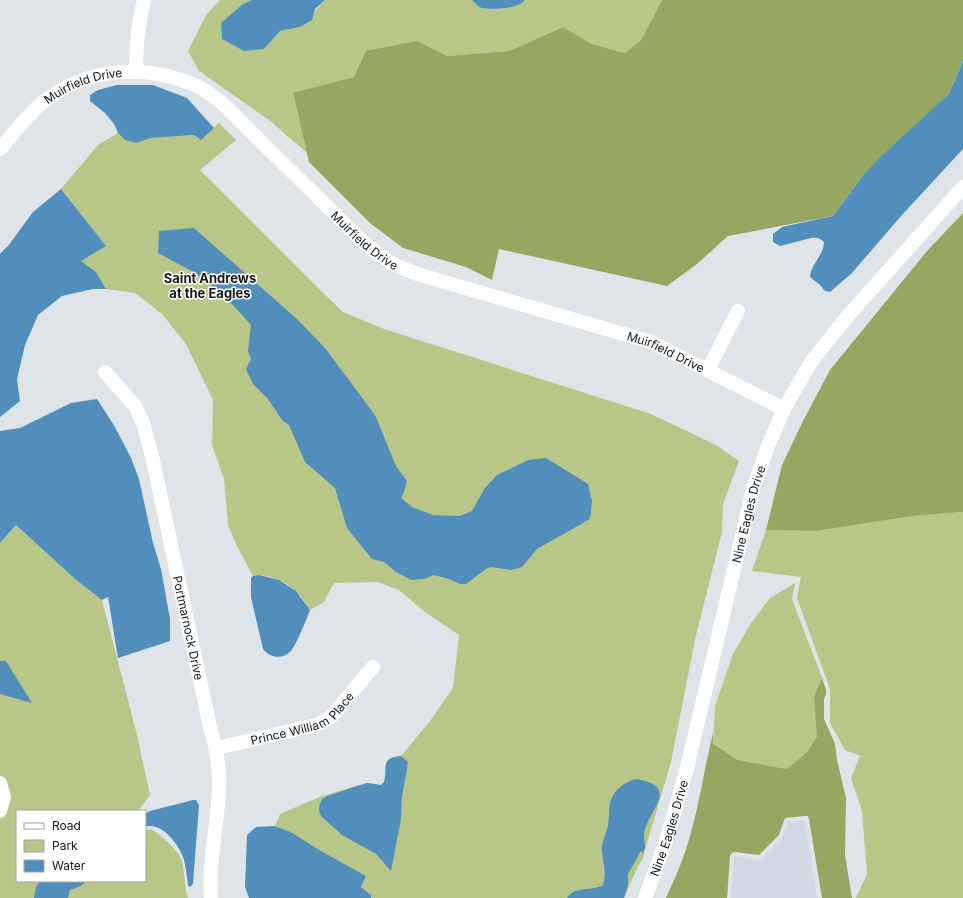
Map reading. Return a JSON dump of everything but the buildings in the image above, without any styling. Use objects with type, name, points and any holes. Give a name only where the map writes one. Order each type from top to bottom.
[{"type":"street","points":[[136,71],[136,43],[144,0]]},
{"type":"street","name":"Muirfield Drive","points":[[0,149],[43,102],[63,88],[88,77],[110,72],[136,71],[156,73],[182,80],[202,89],[221,102],[362,241],[376,253],[393,264],[417,274],[651,342],[784,409]]},
{"type":"street","name":"Nine Eagles Drive","points":[[645,898],[666,841],[687,768],[753,489],[768,446],[784,409],[812,362],[846,318],[963,187]]},
{"type":"street","points":[[708,370],[738,311]]},
{"type":"street","name":"Portmarnock Drive","points":[[105,372],[135,406],[145,429],[210,727],[217,748],[219,787],[210,867],[211,898]]},
{"type":"street","name":"Prince William Place","points":[[217,748],[300,730],[318,724],[331,716],[373,667]]},
{"type":"street","points":[[0,783],[4,797],[0,811]]},
{"type":"shaded area","points":[[805,820],[817,898],[731,898],[734,856],[760,860],[783,837],[788,822]]},
{"type":"green space","points":[[220,0],[252,0],[243,4],[264,49],[280,31],[300,27],[325,0],[472,0],[481,7],[492,9],[511,7],[525,0],[662,0],[641,40],[625,53],[592,44],[563,27],[509,51],[447,56],[417,42],[354,77],[293,94],[307,153],[269,120],[199,71],[188,51],[206,15]]},
{"type":"green space","points":[[662,0],[963,0],[963,61],[949,94],[862,177],[833,216],[728,236],[697,264],[667,286],[499,249],[492,280],[466,267],[403,248],[370,223],[309,162],[293,93],[354,77],[366,51],[417,41],[447,56],[509,51],[563,27],[592,44],[625,53],[641,40]]},
{"type":"green space","points":[[219,123],[236,140],[200,170],[343,312],[384,329],[651,414],[716,445],[739,461],[723,504],[722,532],[696,635],[671,762],[642,860],[624,898],[371,898],[371,895],[361,887],[366,876],[291,832],[275,826],[280,814],[317,798],[367,783],[381,785],[384,783],[387,761],[394,757],[401,756],[430,721],[453,688],[459,635],[425,612],[399,590],[378,582],[334,583],[324,602],[310,610],[299,594],[288,585],[270,577],[258,575],[253,576],[228,525],[224,479],[212,445],[213,400],[186,344],[162,314],[135,293],[106,289],[96,272],[80,261],[106,246],[61,189],[98,145],[118,133],[125,140],[136,143],[151,138],[194,135],[201,140]]},
{"type":"green space","points":[[963,213],[963,512],[912,516],[816,531],[766,530],[782,465],[830,370],[927,251]]},
{"type":"green space","points":[[963,512],[963,898],[856,898],[867,874],[862,811],[851,778],[860,756],[845,750],[830,723],[830,689],[797,598],[801,577],[752,571],[766,530],[816,531],[912,516]]},
{"type":"green space","points":[[16,525],[75,579],[102,600],[137,735],[150,795],[139,810],[16,810],[16,882],[146,882],[146,830],[152,829],[169,843],[180,856],[188,898],[0,898],[0,543]]},
{"type":"green space","points":[[795,583],[792,599],[822,678],[814,696],[818,737],[807,752],[787,769],[736,760],[713,742],[715,706],[733,654],[751,623],[770,598]]},
{"type":"green space","points":[[822,678],[826,690],[824,699],[824,719],[835,744],[837,760],[846,798],[845,855],[852,898],[822,898],[809,819],[808,816],[805,816],[785,818],[779,835],[759,855],[735,852],[732,853],[730,856],[727,898],[666,898],[680,866],[689,840],[697,810],[713,733],[713,743],[737,760],[787,769],[807,752],[817,737],[814,696]]},
{"type":"water","points":[[252,0],[325,0],[315,9],[312,20],[300,27],[280,31],[264,49],[244,51],[222,39],[221,23],[243,4]]},
{"type":"water","points":[[472,0],[525,0],[522,3],[511,7],[487,9],[477,5]]},
{"type":"water","points":[[963,61],[963,149],[901,216],[852,273],[830,292],[825,291],[810,277],[822,251],[824,242],[818,238],[813,238],[780,246],[773,242],[773,234],[782,227],[833,216],[862,177],[877,160],[949,94]]},
{"type":"water","points":[[117,85],[153,85],[187,98],[214,128],[201,140],[194,135],[151,138],[136,143],[125,140],[118,133],[114,124],[105,113],[90,101],[90,95],[98,90]]},
{"type":"water","points":[[61,189],[106,246],[81,261],[96,272],[106,289],[93,289],[62,296],[38,315],[25,345],[17,379],[20,401],[0,417],[0,254],[8,246],[33,212]]},
{"type":"water","points":[[194,228],[298,320],[325,348],[375,415],[396,466],[407,481],[401,498],[412,507],[433,515],[460,516],[472,511],[485,488],[497,475],[528,460],[546,458],[588,484],[592,501],[590,519],[537,549],[522,567],[511,570],[491,567],[466,584],[460,584],[434,575],[424,579],[411,580],[396,572],[384,562],[372,559],[347,528],[335,488],[305,462],[289,425],[282,420],[268,399],[253,384],[246,369],[251,359],[248,351],[251,325],[232,304],[197,274],[158,253],[159,231]]},
{"type":"water","points":[[97,399],[115,427],[131,458],[139,479],[153,543],[161,569],[170,619],[170,641],[118,658],[108,597],[102,600],[75,579],[16,525],[0,543],[0,431],[20,428],[71,403]]},
{"type":"water","points":[[259,575],[279,580],[296,591],[310,610],[293,648],[284,656],[273,656],[263,649],[251,597],[251,578]]},
{"type":"water","points":[[0,661],[6,661],[32,703],[0,694]]},
{"type":"water","points":[[401,756],[408,762],[402,797],[401,819],[391,871],[376,854],[342,835],[322,817],[319,812],[319,808],[322,799],[327,796],[367,783],[381,785],[384,782],[387,761],[394,757]]},
{"type":"water","points":[[636,779],[649,782],[657,787],[660,792],[657,805],[645,829],[645,848],[642,860],[643,853],[641,851],[628,874],[628,885],[624,898],[567,898],[575,891],[603,885],[605,872],[602,848],[609,821],[610,803],[618,789],[624,784]]},
{"type":"water","points":[[193,800],[196,800],[199,805],[193,884],[190,887],[188,885],[184,860],[179,848],[164,831],[151,826],[146,827],[146,813],[150,811]]},
{"type":"water","points":[[275,826],[291,832],[366,876],[361,887],[371,895],[371,898],[249,898],[245,887],[247,835],[256,827]]},
{"type":"water","points":[[39,882],[85,882],[81,886],[70,890],[68,898],[34,898],[36,887]]},
{"type":"district","name":"Saint Andrews at the Eagles","points":[[210,286]]}]
